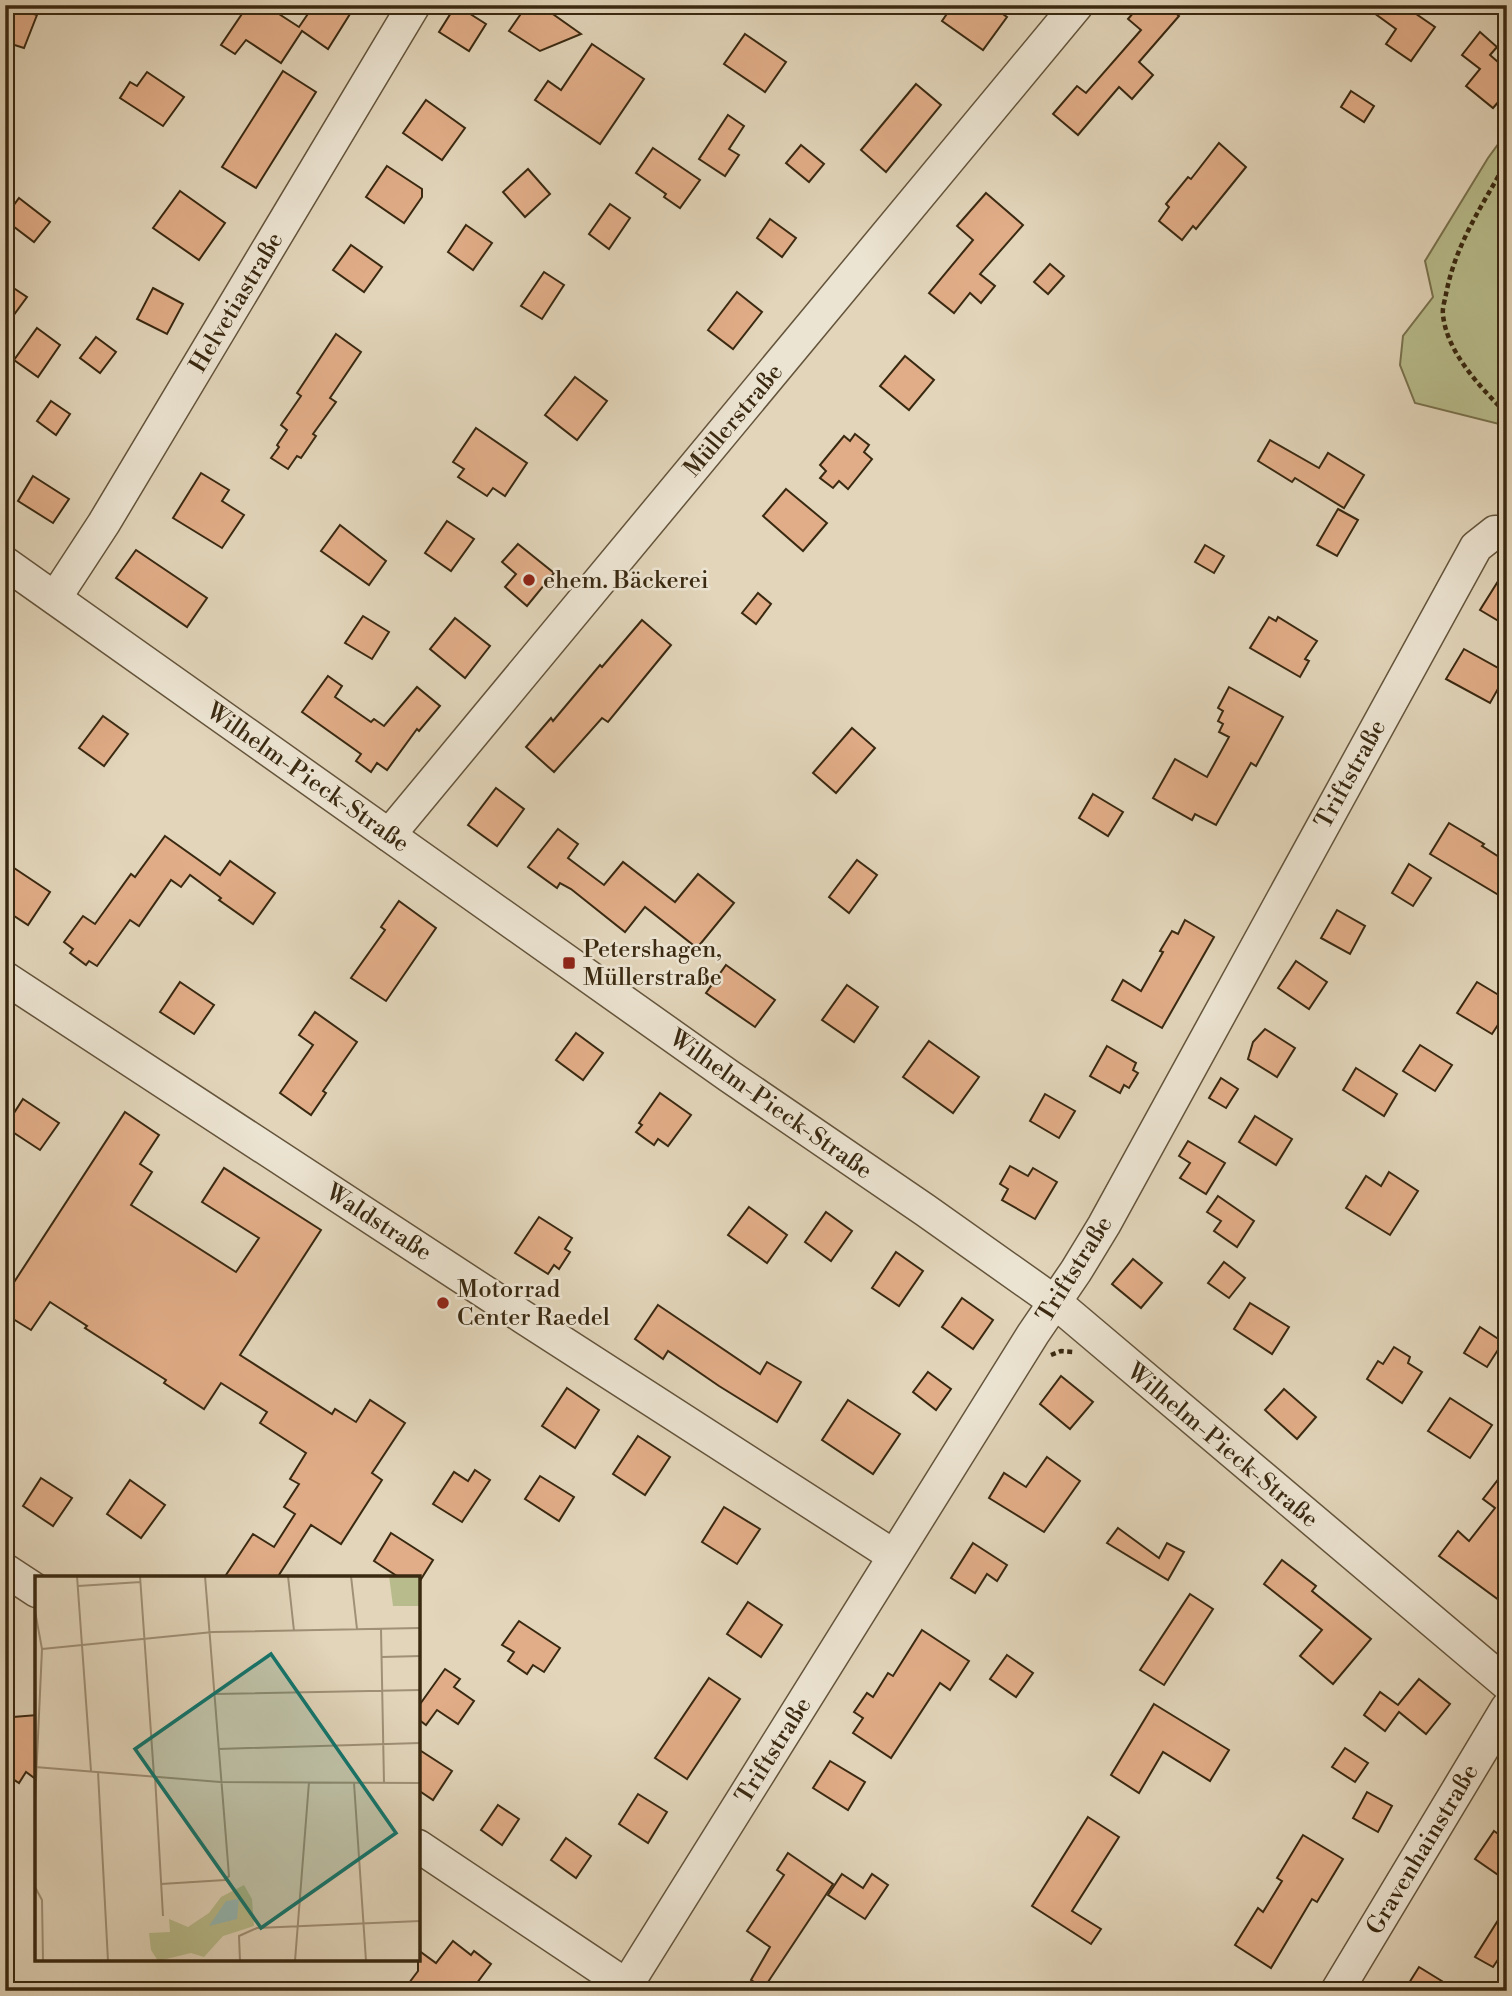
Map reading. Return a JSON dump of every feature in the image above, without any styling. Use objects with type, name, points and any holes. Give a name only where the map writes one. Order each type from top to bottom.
[{"type":"street","name":"Helvetiastraße","points":[[55,598],[104,523],[414,5]]},
{"type":"street","name":"Müllerstraße","points":[[389,835],[1077,5]]},
{"type":"street","name":"Triftstraße","points":[[624,1988],[1104,1225],[1476,547],[1501,532]]},
{"type":"street","name":"Wilhelm-Pieck-Straße","points":[[5,562],[729,1076],[1055,1302],[1507,1684]]},
{"type":"street","name":"Waldstraße","points":[[5,978],[894,1556]]},
{"type":"street","points":[[5,1570],[35,1590]]},
{"type":"street","name":"Gravenhainstraße","points":[[1337,1991],[1507,1708]]},
{"type":"street","points":[[420,1847],[624,1988]]},
{"type":"path","points":[[1507,162],[1461,242],[1450,273],[1442,313],[1449,338],[1467,368],[1507,414]]},
{"type":"path","points":[[1041,1361],[1061,1351],[1081,1354]]},
{"type":"green space","points":[[1507,132],[1507,426],[1415,403],[1400,365],[1403,336],[1433,297],[1425,261]]},
{"type":"building","points":[[5,5],[37,15],[24,48],[5,42]]},
{"type":"building","points":[[248,5],[265,5],[299,27],[314,5],[338,5],[350,14],[328,49],[302,31],[281,63],[246,40],[235,54],[221,45]]},
{"type":"building","points":[[456,5],[486,24],[469,51],[439,32]]},
{"type":"building","points":[[527,5],[540,5],[581,34],[540,51],[509,31]]},
{"type":"building","points":[[953,5],[990,5],[1007,17],[983,50],[942,21]]},
{"type":"building","points":[[1140,5],[1167,5],[1179,16],[1139,62],[1153,75],[1132,99],[1119,87],[1078,135],[1053,114],[1077,86],[1086,93],[1141,30],[1128,19]]},
{"type":"building","points":[[1363,5],[1403,5],[1435,27],[1411,61],[1386,44],[1396,29]]},
{"type":"building","points":[[1480,32],[1497,47],[1490,55],[1507,70],[1507,92],[1493,108],[1466,86],[1480,69],[1462,55]]},
{"type":"building","points":[[745,34],[786,62],[765,92],[724,64]]},
{"type":"building","points":[[592,44],[644,79],[600,144],[535,100],[548,81],[561,90]]},
{"type":"building","points":[[283,71],[316,92],[256,188],[222,167]]},
{"type":"building","points":[[147,72],[184,97],[163,126],[120,98],[130,82],[137,86]]},
{"type":"building","points":[[916,84],[941,105],[886,172],[861,150]]},
{"type":"building","points":[[1351,91],[1374,106],[1364,122],[1341,107]]},
{"type":"building","points":[[426,100],[465,128],[442,160],[403,133]]},
{"type":"building","points":[[728,115],[744,126],[729,149],[739,155],[725,176],[699,159]]},
{"type":"building","points":[[1219,143],[1246,167],[1196,229],[1193,226],[1182,240],[1159,221],[1169,207],[1166,204],[1188,177],[1191,179]]},
{"type":"building","points":[[801,145],[824,164],[809,182],[786,163]]},
{"type":"building","points":[[653,148],[700,180],[680,208],[664,197],[666,194],[636,173]]},
{"type":"building","points":[[387,166],[422,189],[422,197],[404,223],[366,197]]},
{"type":"building","points":[[528,169],[550,194],[525,217],[503,192]]},
{"type":"building","points":[[180,191],[225,223],[199,260],[153,228]]},
{"type":"building","points":[[986,193],[1023,225],[980,274],[995,286],[981,303],[970,293],[954,313],[929,293],[973,240],[957,226]]},
{"type":"building","points":[[19,198],[50,222],[34,242],[5,220]]},
{"type":"building","points":[[610,204],[630,218],[609,249],[589,234]]},
{"type":"building","points":[[770,219],[796,238],[782,257],[757,238]]},
{"type":"building","points":[[466,225],[492,243],[473,270],[448,252]]},
{"type":"building","points":[[351,245],[382,267],[364,292],[333,270]]},
{"type":"building","points":[[1050,264],[1064,276],[1048,294],[1034,282]]},
{"type":"building","points":[[544,272],[564,285],[542,319],[521,306]]},
{"type":"building","points":[[12,287],[27,297],[5,327],[5,296]]},
{"type":"building","points":[[153,288],[183,304],[167,334],[137,319]]},
{"type":"building","points":[[737,292],[762,312],[733,349],[708,330]]},
{"type":"building","points":[[37,328],[60,345],[38,377],[14,360]]},
{"type":"building","points":[[336,334],[361,352],[330,398],[336,402],[313,434],[316,436],[301,458],[297,456],[288,469],[271,458],[287,430],[281,425],[301,396],[297,393]]},
{"type":"building","points":[[96,337],[116,352],[100,373],[80,358]]},
{"type":"building","points":[[905,356],[934,380],[909,410],[880,386]]},
{"type":"building","points":[[575,377],[607,401],[577,440],[545,415]]},
{"type":"building","points":[[51,401],[70,414],[56,435],[37,421]]},
{"type":"building","points":[[476,428],[527,463],[505,496],[493,488],[487,496],[458,477],[464,469],[453,462]]},
{"type":"building","points":[[855,434],[869,445],[864,452],[872,459],[848,489],[839,481],[833,488],[820,478],[826,471],[820,465],[844,436],[850,441]]},
{"type":"building","points":[[1270,440],[1319,468],[1328,453],[1364,475],[1344,508],[1295,478],[1292,482],[1258,461]]},
{"type":"building","points":[[201,473],[229,490],[222,501],[244,515],[222,548],[173,518]]},
{"type":"building","points":[[33,476],[69,499],[53,523],[18,501]]},
{"type":"building","points":[[786,489],[827,523],[803,551],[763,516]]},
{"type":"building","points":[[1338,509],[1358,520],[1337,556],[1317,545]]},
{"type":"building","points":[[447,521],[474,539],[451,571],[425,553]]},
{"type":"building","points":[[340,525],[386,561],[369,585],[321,551]]},
{"type":"building","name":"ehem. Bäckerei","points":[[518,544],[554,573],[527,606],[505,587],[516,574],[502,562]]},
{"type":"building","points":[[1205,545],[1224,556],[1214,573],[1195,562]]},
{"type":"building","points":[[136,550],[207,598],[187,627],[116,578]]},
{"type":"building","points":[[1507,567],[1507,626],[1480,610]]},
{"type":"building","points":[[758,593],[771,604],[756,624],[742,613]]},
{"type":"building","points":[[363,616],[389,632],[372,659],[345,643]]},
{"type":"building","points":[[1269,617],[1276,621],[1278,617],[1317,641],[1305,659],[1309,661],[1300,677],[1250,648]]},
{"type":"building","points":[[455,618],[490,646],[465,678],[430,649]]},
{"type":"building","points":[[642,620],[671,645],[608,722],[602,718],[554,772],[526,747],[551,718],[553,721]]},
{"type":"building","points":[[1464,649],[1507,673],[1490,703],[1446,679]]},
{"type":"building","points":[[328,676],[342,686],[335,697],[371,722],[374,719],[384,726],[417,687],[440,706],[419,731],[417,729],[387,770],[377,763],[371,772],[356,761],[361,754],[302,712]]},
{"type":"building","points":[[1229,687],[1283,717],[1256,766],[1251,763],[1216,825],[1195,814],[1192,820],[1153,798],[1175,759],[1207,777],[1229,737],[1219,732],[1223,724],[1218,721],[1223,711],[1218,708]]},
{"type":"building","points":[[103,716],[128,734],[104,766],[79,748]]},
{"type":"building","points":[[852,728],[875,748],[836,793],[813,773]]},
{"type":"building","points":[[496,788],[524,809],[497,846],[468,825]]},
{"type":"building","points":[[1093,794],[1123,812],[1108,836],[1079,818]]},
{"type":"building","points":[[1449,823],[1484,844],[1482,846],[1507,862],[1507,900],[1430,854]]},
{"type":"building","points":[[558,829],[578,844],[568,858],[604,885],[623,862],[675,902],[698,874],[734,903],[697,948],[645,907],[625,932],[571,889],[560,883],[557,888],[528,867]]},
{"type":"building","points":[[165,836],[220,875],[230,861],[275,893],[253,924],[190,875],[181,887],[171,880],[139,926],[130,920],[97,966],[89,961],[86,965],[70,953],[73,949],[64,942],[83,916],[95,924],[131,874],[135,877]]},
{"type":"building","points":[[857,860],[877,875],[849,913],[829,897]]},
{"type":"building","points":[[5,862],[50,892],[28,925],[5,910]]},
{"type":"building","points":[[1409,864],[1431,878],[1413,906],[1392,893]]},
{"type":"building","points":[[399,901],[436,928],[386,1001],[351,978],[385,930],[381,927]]},
{"type":"building","points":[[1337,910],[1365,926],[1350,954],[1321,938]]},
{"type":"building","points":[[1185,920],[1214,937],[1162,1028],[1112,1000],[1123,980],[1141,991],[1172,931],[1178,934]]},
{"type":"building","points":[[1296,961],[1327,982],[1309,1009],[1278,988]]},
{"type":"building","points":[[726,965],[775,1000],[755,1027],[706,993]]},
{"type":"building","points":[[180,982],[214,1005],[194,1034],[160,1012]]},
{"type":"building","points":[[1477,982],[1507,1000],[1507,1011],[1492,1034],[1457,1013]]},
{"type":"building","points":[[847,985],[878,1007],[854,1042],[822,1020]]},
{"type":"building","points":[[315,1012],[357,1042],[323,1091],[326,1093],[311,1115],[280,1093],[313,1045],[299,1035]]},
{"type":"building","points":[[1265,1029],[1295,1048],[1277,1077],[1248,1059],[1253,1042]]},
{"type":"building","points":[[576,1033],[603,1053],[583,1080],[556,1060]]},
{"type":"building","points":[[929,1041],[979,1077],[953,1113],[903,1077]]},
{"type":"building","points":[[1420,1045],[1452,1065],[1435,1091],[1403,1071]]},
{"type":"building","points":[[1107,1046],[1136,1063],[1133,1070],[1138,1073],[1129,1088],[1124,1085],[1120,1093],[1090,1076]]},
{"type":"building","points":[[1356,1068],[1397,1094],[1384,1116],[1343,1090]]},
{"type":"building","points":[[1221,1078],[1238,1089],[1226,1108],[1209,1098]]},
{"type":"building","points":[[660,1093],[691,1115],[668,1146],[658,1139],[654,1145],[636,1132],[642,1125],[639,1123]]},
{"type":"building","points":[[1045,1094],[1075,1111],[1059,1138],[1030,1121]]},
{"type":"building","points":[[23,1099],[59,1123],[40,1150],[5,1127]]},
{"type":"building","points":[[125,1112],[159,1135],[140,1164],[152,1172],[131,1205],[236,1272],[259,1238],[202,1202],[224,1168],[321,1230],[240,1355],[332,1414],[335,1409],[356,1422],[370,1400],[405,1423],[372,1473],[382,1480],[341,1544],[311,1525],[278,1576],[225,1576],[253,1534],[274,1547],[295,1514],[284,1507],[299,1484],[290,1479],[306,1453],[260,1423],[267,1412],[221,1383],[204,1409],[164,1383],[166,1380],[50,1302],[31,1330],[5,1314],[5,1296]]},
{"type":"building","points":[[1255,1116],[1292,1139],[1276,1165],[1239,1142]]},
{"type":"building","points":[[1188,1141],[1225,1163],[1206,1194],[1180,1178],[1190,1163],[1179,1156]]},
{"type":"building","points":[[1010,1166],[1028,1176],[1033,1168],[1057,1182],[1035,1219],[1002,1200],[1008,1189],[1000,1184]]},
{"type":"building","points":[[1389,1172],[1418,1191],[1390,1235],[1346,1208],[1366,1176],[1381,1186]]},
{"type":"building","points":[[1218,1196],[1254,1221],[1237,1247],[1214,1231],[1221,1221],[1207,1212]]},
{"type":"building","points":[[749,1207],[787,1235],[767,1263],[728,1235]]},
{"type":"building","points":[[826,1212],[852,1231],[831,1261],[805,1242]]},
{"type":"building","points":[[539,1217],[572,1238],[565,1249],[570,1252],[559,1269],[554,1265],[548,1274],[515,1253]]},
{"type":"building","points":[[896,1252],[923,1271],[899,1306],[872,1288]]},
{"type":"building","points":[[1133,1259],[1162,1283],[1141,1308],[1112,1284]]},
{"type":"building","points":[[1224,1262],[1245,1278],[1229,1298],[1208,1283]]},
{"type":"building","points":[[962,1298],[993,1320],[973,1349],[942,1327]]},
{"type":"building","points":[[1250,1303],[1289,1327],[1272,1354],[1234,1329]]},
{"type":"building","points":[[658,1305],[760,1374],[767,1362],[801,1382],[777,1422],[668,1351],[663,1359],[635,1339]]},
{"type":"building","points":[[1480,1327],[1503,1342],[1487,1367],[1464,1353]]},
{"type":"building","points":[[1394,1347],[1410,1357],[1408,1363],[1422,1372],[1402,1403],[1367,1379],[1378,1361],[1383,1364]]},
{"type":"building","points":[[928,1372],[951,1389],[936,1410],[913,1392]]},
{"type":"building","points":[[1061,1376],[1093,1402],[1070,1429],[1040,1404]]},
{"type":"building","points":[[567,1388],[599,1410],[575,1448],[542,1426]]},
{"type":"building","points":[[1284,1389],[1316,1417],[1297,1439],[1265,1410]]},
{"type":"building","points":[[1450,1398],[1492,1425],[1470,1458],[1428,1431]]},
{"type":"building","points":[[848,1400],[900,1434],[873,1474],[822,1440]]},
{"type":"building","points":[[638,1436],[670,1457],[645,1495],[613,1474]]},
{"type":"building","points":[[1047,1457],[1080,1481],[1044,1532],[989,1498],[1004,1473],[1026,1487]]},
{"type":"building","points":[[1507,1468],[1507,1606],[1439,1556],[1458,1531],[1469,1541],[1495,1508],[1483,1499]]},
{"type":"building","points":[[475,1470],[490,1480],[462,1522],[433,1504],[454,1472],[468,1481]]},
{"type":"building","points":[[540,1476],[574,1497],[559,1521],[525,1499]]},
{"type":"building","points":[[41,1478],[72,1498],[53,1526],[23,1506]]},
{"type":"building","points":[[130,1480],[165,1505],[141,1538],[107,1514]]},
{"type":"building","points":[[724,1507],[760,1529],[737,1564],[702,1542]]},
{"type":"building","points":[[1118,1528],[1159,1558],[1167,1543],[1184,1552],[1168,1580],[1107,1543]]},
{"type":"building","points":[[391,1533],[433,1560],[420,1581],[420,1576],[397,1576],[374,1561]]},
{"type":"building","points":[[973,1543],[1007,1565],[997,1581],[987,1574],[975,1593],[951,1578]]},
{"type":"building","points":[[1282,1560],[1316,1586],[1312,1591],[1371,1639],[1333,1684],[1300,1656],[1322,1630],[1264,1584]]},
{"type":"building","points":[[1190,1594],[1213,1609],[1164,1685],[1140,1670]]},
{"type":"building","points":[[748,1602],[782,1625],[761,1657],[727,1634]]},
{"type":"building","points":[[519,1621],[560,1648],[544,1672],[533,1665],[527,1674],[508,1661],[514,1652],[502,1645]]},
{"type":"building","points":[[922,1630],[969,1661],[950,1690],[940,1683],[891,1758],[853,1733],[863,1718],[854,1712],[867,1693],[873,1697],[888,1673],[893,1676]]},
{"type":"building","points":[[1007,1655],[1033,1673],[1016,1697],[990,1679]]},
{"type":"building","points":[[445,1669],[460,1679],[454,1687],[474,1701],[458,1724],[437,1710],[426,1725],[420,1720],[420,1704]]},
{"type":"building","points":[[709,1678],[740,1699],[687,1779],[655,1758]]},
{"type":"building","points":[[1419,1679],[1450,1704],[1426,1734],[1399,1712],[1385,1731],[1364,1715],[1380,1692],[1398,1705]]},
{"type":"building","points":[[1154,1704],[1229,1750],[1210,1781],[1163,1752],[1139,1793],[1111,1775]]},
{"type":"building","points":[[35,1715],[35,1779],[26,1772],[19,1783],[5,1774],[5,1729],[13,1717]]},
{"type":"building","points":[[1345,1748],[1368,1763],[1355,1782],[1332,1767]]},
{"type":"building","points":[[420,1750],[452,1771],[433,1800],[420,1791]]},
{"type":"building","points":[[830,1761],[865,1782],[848,1810],[813,1788]]},
{"type":"building","points":[[1367,1792],[1392,1806],[1378,1832],[1353,1818]]},
{"type":"building","points":[[638,1794],[667,1812],[648,1843],[619,1824]]},
{"type":"building","points":[[498,1805],[519,1819],[502,1845],[481,1830]]},
{"type":"building","points":[[1088,1817],[1119,1837],[1072,1911],[1101,1929],[1091,1944],[1032,1906]]},
{"type":"building","points":[[1494,1831],[1507,1840],[1507,1881],[1475,1859]]},
{"type":"building","points":[[1303,1835],[1343,1859],[1317,1902],[1312,1899],[1271,1968],[1235,1945],[1258,1908],[1263,1912],[1282,1881],[1277,1878]]},
{"type":"building","points":[[566,1838],[591,1856],[576,1878],[551,1860]]},
{"type":"building","points":[[788,1853],[833,1884],[764,1988],[751,1980],[770,1947],[747,1931],[784,1875],[777,1870]]},
{"type":"building","points":[[842,1874],[863,1888],[872,1874],[888,1885],[865,1919],[828,1895]]},
{"type":"building","points":[[1507,1906],[1507,1963],[1499,1958],[1493,1967],[1475,1957]]},
{"type":"building","points":[[453,1941],[471,1955],[474,1951],[491,1964],[471,1991],[403,1991],[418,1971],[420,1951],[436,1963]]},
{"type":"building","points":[[1419,1967],[1458,1991],[1404,1991]]},
{"type":"place","name":"ehem. Bäckerei","points":[[529,580]]},
{"type":"place","name":"Petershagen, Müllerstraße","points":[[569,963]]},
{"type":"place","name":"Motorrad Center Raedel","points":[[443,1303]]}]
